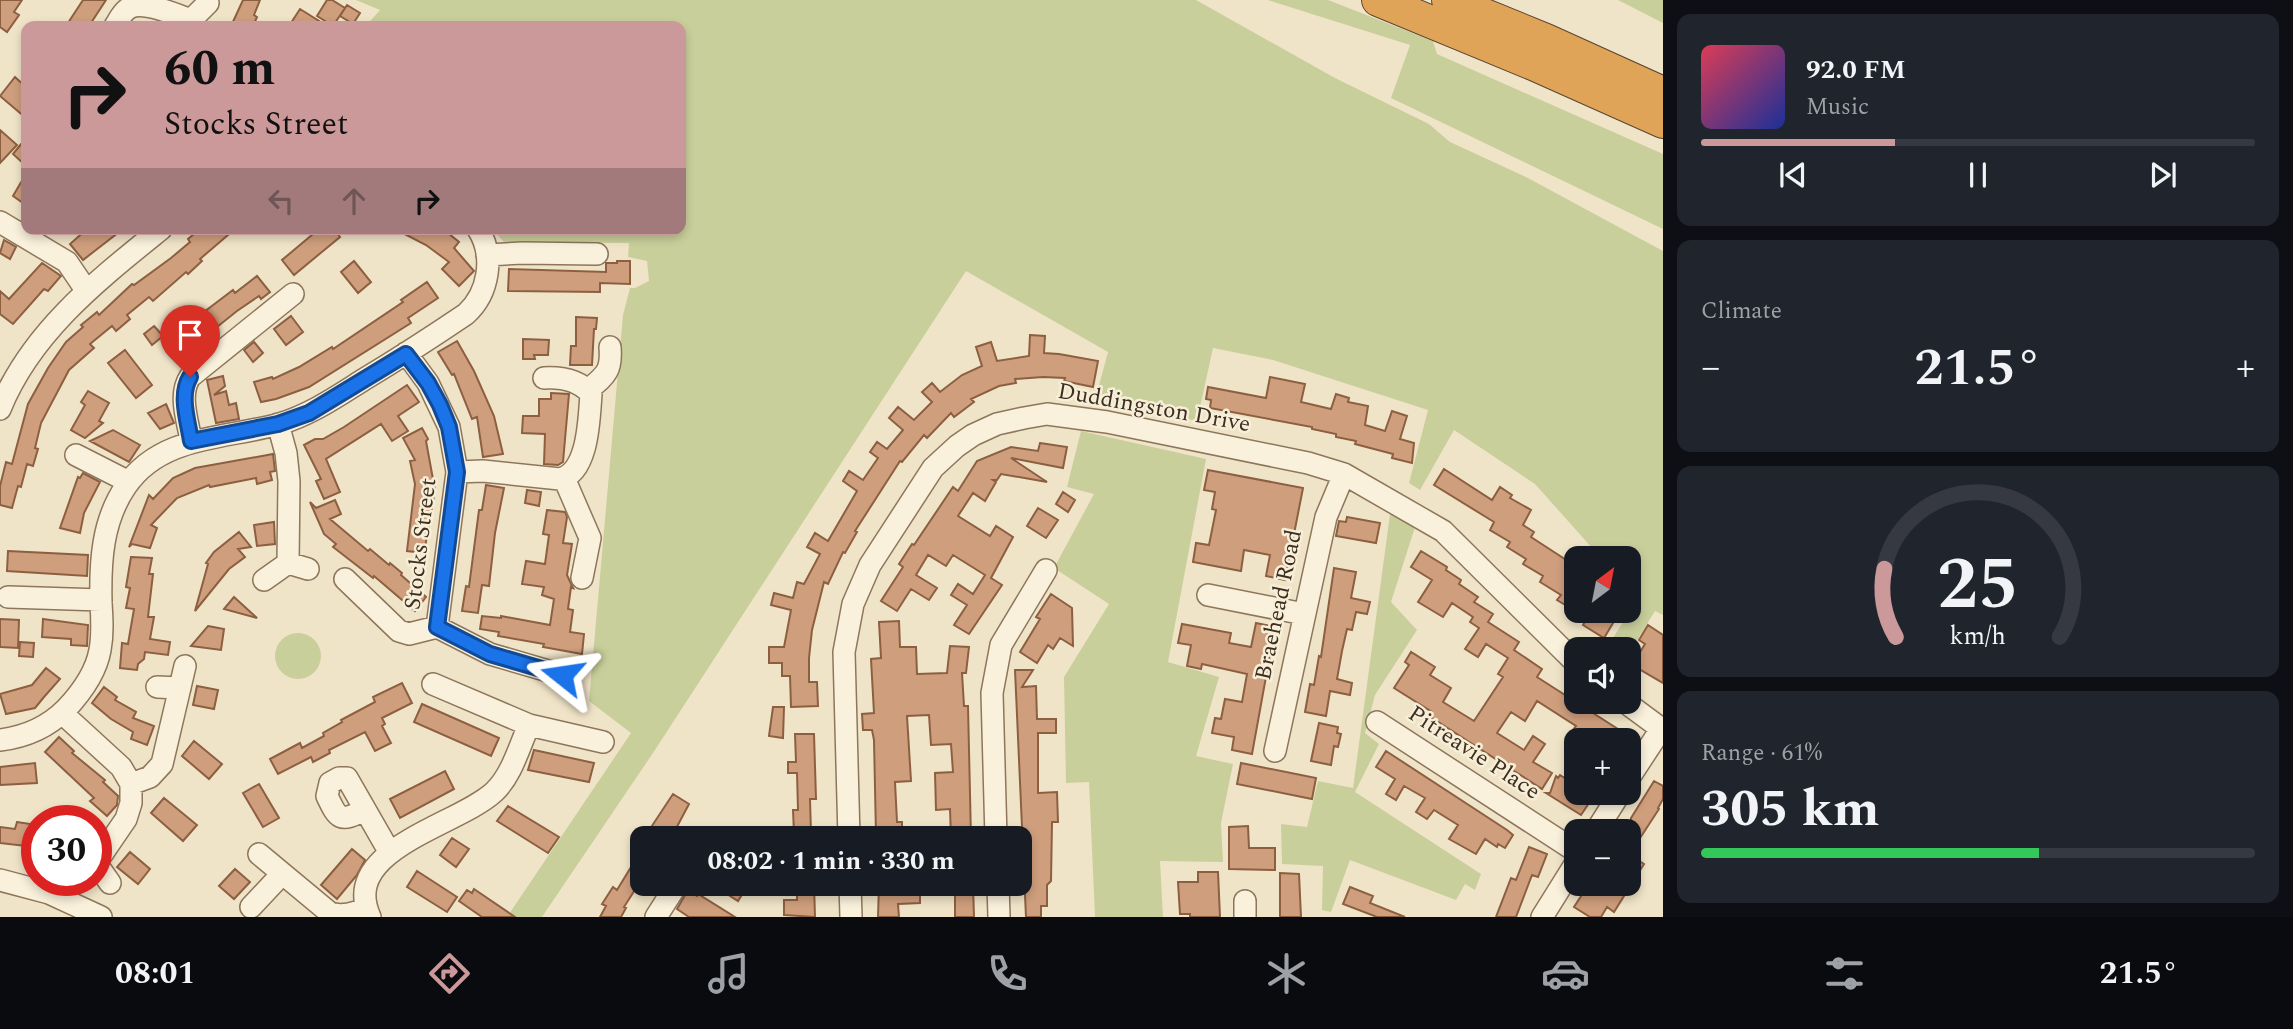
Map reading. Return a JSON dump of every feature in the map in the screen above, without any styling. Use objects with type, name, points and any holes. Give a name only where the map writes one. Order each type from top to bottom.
[{"type":"highway","points":[[1378,0],[1533,64],[1663,122]]},
{"type":"highway","points":[[1448,0],[1546,40],[1663,93]]},
{"type":"street","points":[[118,21],[128,3],[185,21]]},
{"type":"street","points":[[192,21],[208,3]]},
{"type":"street","points":[[0,222],[21,235]]},
{"type":"street","points":[[22,235],[67,262],[86,290]]},
{"type":"street","points":[[0,407],[26,357],[86,290],[154,235]]},
{"type":"street","points":[[0,740],[35,731],[62,713],[83,689],[94,670],[100,652],[103,626],[101,600],[106,527],[112,509],[129,482],[160,453],[191,441],[278,424],[309,413],[406,354],[472,308],[484,287],[488,273],[487,255],[480,235]]},
{"type":"street","points":[[487,255],[597,254]]},
{"type":"street","points":[[191,441],[184,393],[190,377],[293,294]]},
{"type":"street","points":[[588,390],[608,370],[611,362],[610,347]]},
{"type":"street","name":"Stocks Street","points":[[406,354],[428,383],[440,405],[449,427],[457,472],[437,627]]},
{"type":"street","points":[[457,472],[564,478],[570,473],[580,460],[586,444],[591,394],[564,378],[544,377]]},
{"type":"street","name":"Duddingston Drive","points":[[849,826],[844,652],[853,604],[870,565],[933,468],[973,435],[997,424],[1047,414],[1107,422],[1308,463],[1344,474],[1443,531],[1564,651]]},
{"type":"street","points":[[264,580],[298,566],[286,453],[278,424]]},
{"type":"street","points":[[76,455],[129,482]]},
{"type":"street","name":"Braehead Road","points":[[1275,751],[1325,517],[1344,474]]},
{"type":"street","points":[[564,478],[591,540],[582,578]]},
{"type":"street","points":[[996,826],[992,693],[1001,645],[1046,570]]},
{"type":"street","name":"Stocks Street","points":[[345,579],[399,631],[409,634],[437,627],[490,654],[562,675]]},
{"type":"street","points":[[1208,595],[1304,614]]},
{"type":"street","points":[[8,597],[101,600]]},
{"type":"street","points":[[131,784],[150,777],[162,764],[185,666]]},
{"type":"street","points":[[433,684],[529,725],[603,742]]},
{"type":"street","points":[[157,687],[180,688]]},
{"type":"street","points":[[62,713],[121,767],[131,784],[131,803],[126,820],[112,840]]},
{"type":"street","points":[[1641,714],[1662,729],[1641,760]]},
{"type":"street","name":"Pitreavie Place","points":[[1377,722],[1564,844]]},
{"type":"street","points":[[259,855],[330,913],[368,913],[363,899],[367,878],[390,853],[494,792],[507,774],[529,725]]},
{"type":"street","points":[[363,810],[390,853]]},
{"type":"street","points":[[251,907],[281,875]]},
{"type":"street","points":[[0,880],[49,893],[101,917]]},
{"type":"street","points":[[1542,917],[1564,882]]},
{"type":"street","points":[[656,917],[669,896]]},
{"type":"street","points":[[850,896],[851,917]]},
{"type":"street","points":[[998,896],[999,917]]},
{"type":"green space","points":[[356,0],[1196,0],[1335,78],[1429,124],[1450,142],[1528,178],[1663,251],[1663,615],[1655,611],[1639,637],[1614,637],[1622,623],[1642,623],[1642,546],[1590,546],[1535,484],[1454,430],[1420,490],[1409,483],[1428,410],[1273,360],[1213,348],[1197,421],[1095,400],[1108,352],[966,271],[655,750],[542,917],[507,917],[631,733],[589,701],[623,315],[630,288],[649,281],[647,261],[628,257],[629,243],[504,242],[498,235],[686,235],[686,21],[370,21],[380,10]]},
{"type":"green space","points":[[1268,0],[1328,0],[1433,41],[1437,54],[1663,154],[1663,229],[1391,98],[1410,45]]},
{"type":"green space","points":[[1618,0],[1663,0],[1663,23]]},
{"type":"green space","points":[[1081,431],[1206,459],[1168,662],[1219,677],[1196,756],[1233,764],[1221,823],[1223,862],[1160,861],[1163,917],[1095,917],[1089,782],[1066,783],[1064,677],[1109,604],[1054,568],[1094,494],[1067,487]]},
{"type":"green space","points":[[1391,507],[1416,524],[1391,602],[1417,630],[1375,695],[1365,733],[1379,744],[1355,792],[1481,874],[1475,890],[1465,884],[1456,900],[1350,860],[1331,912],[1322,910],[1323,866],[1282,864],[1281,824],[1307,827],[1318,781],[1353,788]]},
{"type":"green space","points":[[298,633],[314,640],[321,656],[314,672],[298,679],[282,672],[275,656],[282,640]]},
{"type":"building","points":[[0,0],[22,0],[14,12],[19,15],[7,32],[0,27]]},
{"type":"building","points":[[83,0],[106,0],[92,21],[69,21]]},
{"type":"building","points":[[243,0],[260,0],[254,15],[257,17],[255,21],[233,21]]},
{"type":"building","points":[[327,0],[345,8],[336,21],[325,21],[317,16]]},
{"type":"building","points":[[347,5],[360,13],[355,21],[348,21],[340,16]]},
{"type":"building","points":[[300,9],[319,21],[292,21]]},
{"type":"building","points":[[15,77],[21,82],[21,114],[0,96]]},
{"type":"building","points":[[0,130],[17,145],[0,163]]},
{"type":"building","points":[[21,144],[21,161],[13,154]]},
{"type":"building","points":[[21,182],[21,202],[13,196]]},
{"type":"building","points":[[80,235],[115,235],[83,260],[70,244]]},
{"type":"building","points":[[193,235],[228,235],[200,259],[202,261],[188,274],[186,272],[153,301],[149,297],[127,315],[130,319],[116,331],[112,326],[90,344],[94,348],[69,370],[41,423],[33,466],[27,464],[12,508],[0,505],[0,486],[6,462],[12,464],[28,404],[66,342],[97,312],[99,315],[132,284],[190,242],[188,239]]},
{"type":"building","points":[[312,235],[340,237],[294,275],[282,260]]},
{"type":"building","points":[[407,235],[450,235],[459,242],[454,248],[474,271],[459,286],[442,269],[449,262]]},
{"type":"building","points":[[4,240],[16,247],[10,259],[0,253]]},
{"type":"building","points":[[354,261],[371,282],[358,293],[341,272]]},
{"type":"building","points":[[630,261],[630,284],[600,283],[600,292],[508,291],[509,269],[606,272],[606,263]]},
{"type":"building","points":[[42,263],[61,276],[48,291],[44,289],[13,324],[0,314],[0,291],[9,299]]},
{"type":"building","points":[[257,276],[270,292],[237,311],[192,349],[194,352],[185,359],[173,343],[196,325],[192,321],[233,290],[235,293]]},
{"type":"building","points":[[427,282],[438,298],[408,318],[411,323],[309,387],[261,402],[254,382],[272,377],[273,379],[332,347],[333,349],[403,302],[401,300]]},
{"type":"building","points":[[291,316],[303,332],[286,345],[274,329]]},
{"type":"building","points":[[576,317],[597,318],[592,365],[570,365],[571,346],[576,346]]},
{"type":"building","points":[[154,326],[163,336],[152,345],[144,334]]},
{"type":"building","points":[[1030,335],[1045,336],[1044,353],[1098,361],[1093,387],[1064,381],[1065,378],[1015,379],[1016,383],[999,386],[971,399],[974,402],[954,417],[951,413],[927,438],[924,435],[902,462],[900,461],[855,531],[857,532],[845,553],[843,552],[828,584],[824,582],[812,630],[809,658],[809,682],[817,682],[818,706],[791,707],[790,676],[782,676],[782,663],[769,663],[769,647],[784,647],[791,610],[771,605],[774,593],[793,598],[797,582],[804,584],[820,554],[807,547],[815,533],[828,541],[857,491],[843,481],[849,471],[863,480],[878,458],[870,452],[877,442],[887,449],[903,430],[889,418],[898,407],[914,420],[932,402],[922,392],[932,383],[940,392],[962,375],[982,366],[976,347],[991,342],[997,361],[1029,356]]},
{"type":"building","points":[[523,339],[549,340],[548,355],[534,355],[535,359],[523,359]]},
{"type":"building","points":[[457,341],[494,416],[503,454],[483,457],[477,417],[472,419],[454,374],[452,375],[438,352]]},
{"type":"building","points":[[254,342],[263,353],[253,362],[244,350]]},
{"type":"building","points":[[125,350],[152,385],[136,398],[108,363]]},
{"type":"building","points":[[223,376],[225,386],[214,395],[226,391],[229,405],[236,403],[239,419],[216,423],[207,380]]},
{"type":"building","points":[[1270,377],[1305,384],[1301,402],[1331,409],[1336,394],[1349,398],[1348,402],[1368,406],[1365,425],[1385,431],[1392,411],[1407,416],[1400,439],[1414,443],[1412,463],[1312,427],[1210,408],[1211,400],[1206,399],[1208,387],[1266,398]]},
{"type":"building","points":[[407,385],[419,402],[398,416],[408,431],[392,441],[381,424],[326,459],[340,492],[324,499],[316,481],[321,479],[304,445],[315,439],[323,439],[344,427]]},
{"type":"building","points":[[88,391],[109,403],[99,421],[103,423],[85,438],[71,430],[85,405],[81,402]]},
{"type":"building","points":[[551,393],[569,394],[563,462],[558,465],[544,464],[545,434],[522,433],[523,416],[539,416],[539,399],[551,399]]},
{"type":"building","points":[[166,404],[174,423],[160,429],[148,413]]},
{"type":"building","points":[[422,428],[428,439],[426,441],[435,490],[424,553],[407,551],[415,484],[410,461],[415,460],[403,438]]},
{"type":"building","points":[[113,430],[140,445],[129,462],[90,441]]},
{"type":"building","points":[[1040,443],[1067,447],[1063,468],[1011,458],[1047,482],[1001,474],[997,480],[993,480],[996,482],[985,501],[973,493],[958,516],[990,536],[996,526],[1013,537],[991,578],[1002,585],[969,634],[954,625],[967,605],[951,595],[958,584],[973,594],[985,575],[953,555],[946,566],[928,555],[916,575],[937,588],[929,600],[911,589],[897,611],[881,601],[903,567],[899,564],[912,544],[914,545],[953,487],[958,491],[977,461],[1011,447],[1038,451]]},
{"type":"building","points":[[273,454],[275,471],[270,472],[272,480],[257,484],[256,478],[210,487],[209,485],[177,498],[151,525],[157,528],[150,548],[132,544],[129,547],[149,495],[153,499],[173,478],[195,468]]},
{"type":"building","points":[[1444,469],[1492,500],[1500,487],[1512,495],[1510,498],[1531,510],[1523,525],[1534,532],[1531,537],[1564,559],[1564,604],[1557,600],[1561,595],[1540,582],[1543,576],[1523,564],[1526,559],[1507,547],[1510,542],[1490,530],[1494,522],[1434,485]]},
{"type":"building","points":[[1208,470],[1303,488],[1285,580],[1266,576],[1270,555],[1244,550],[1241,571],[1193,562],[1196,543],[1209,545],[1216,510],[1212,509],[1215,492],[1204,490]]},
{"type":"building","points":[[83,473],[100,482],[84,513],[80,533],[60,528],[78,477]]},
{"type":"building","points":[[486,485],[504,488],[489,586],[482,585],[478,613],[462,611],[466,586],[469,587],[479,510],[482,510]]},
{"type":"building","points":[[527,490],[541,492],[539,506],[525,503]]},
{"type":"building","points":[[1063,492],[1075,500],[1068,512],[1056,504]]},
{"type":"building","points":[[335,500],[341,514],[330,519],[368,551],[370,549],[389,565],[390,563],[426,597],[415,611],[374,576],[373,578],[333,547],[336,544],[324,534],[310,502],[316,508]]},
{"type":"building","points":[[1038,508],[1058,520],[1046,538],[1027,526]]},
{"type":"building","points":[[547,510],[565,512],[567,517],[563,543],[572,544],[567,575],[573,588],[571,587],[568,609],[573,610],[570,632],[584,634],[582,654],[498,636],[499,632],[480,629],[482,616],[501,616],[550,625],[554,599],[542,595],[544,587],[522,584],[526,561],[545,564],[549,535],[543,534]]},
{"type":"building","points":[[1347,517],[1380,523],[1376,543],[1336,536],[1339,521],[1346,522]]},
{"type":"building","points":[[274,522],[275,544],[257,546],[254,525]]},
{"type":"building","points":[[239,532],[251,547],[238,549],[245,557],[229,569],[195,611],[208,564],[206,563],[214,552]]},
{"type":"building","points":[[8,551],[88,555],[87,576],[7,571]]},
{"type":"building","points":[[1421,551],[1447,567],[1446,570],[1461,580],[1459,584],[1478,597],[1474,602],[1493,614],[1488,622],[1519,642],[1514,650],[1542,669],[1537,677],[1564,694],[1564,714],[1595,714],[1616,728],[1574,728],[1576,726],[1537,701],[1525,721],[1511,712],[1497,733],[1524,750],[1533,736],[1545,744],[1533,762],[1552,773],[1542,789],[1429,716],[1432,712],[1394,688],[1409,665],[1405,662],[1411,652],[1435,667],[1430,675],[1451,688],[1443,702],[1474,721],[1503,677],[1498,674],[1508,658],[1486,644],[1478,657],[1465,649],[1479,628],[1470,622],[1473,617],[1452,603],[1443,617],[1418,602],[1432,580],[1411,567]]},
{"type":"building","points":[[131,557],[152,558],[148,617],[154,617],[150,639],[170,642],[168,655],[145,652],[137,670],[120,668],[122,643],[128,644],[134,609],[126,608]]},
{"type":"building","points":[[1334,568],[1356,572],[1351,598],[1370,602],[1367,614],[1356,612],[1352,630],[1347,629],[1342,651],[1337,679],[1352,683],[1350,695],[1330,691],[1326,716],[1305,712],[1310,684],[1314,685],[1319,656],[1321,657]]},
{"type":"building","points":[[1051,594],[1072,608],[1073,646],[1060,638],[1053,649],[1048,645],[1037,663],[1020,652],[1040,619],[1036,617]]},
{"type":"building","points":[[234,597],[257,618],[224,609]]},
{"type":"building","points":[[0,619],[19,620],[18,648],[0,647]]},
{"type":"building","points":[[43,619],[88,625],[87,646],[71,645],[71,639],[42,637]]},
{"type":"building","points":[[899,621],[900,647],[916,647],[917,674],[947,673],[950,646],[969,647],[966,673],[962,673],[964,706],[968,706],[971,826],[951,826],[950,809],[936,810],[935,773],[953,772],[951,744],[931,745],[929,715],[907,716],[911,781],[895,782],[897,822],[902,822],[902,826],[876,826],[874,740],[872,730],[863,730],[862,714],[874,713],[871,659],[881,658],[879,622]]},
{"type":"building","points":[[1256,623],[1275,627],[1252,754],[1232,750],[1234,737],[1212,733],[1215,718],[1221,719],[1225,699],[1242,702],[1247,674],[1202,664],[1201,669],[1187,666],[1191,645],[1178,643],[1182,624],[1231,633],[1229,643],[1251,647]]},
{"type":"building","points":[[1584,623],[1613,623],[1605,637],[1583,625]]},
{"type":"building","points":[[1648,625],[1663,635],[1663,683],[1641,670],[1641,650],[1645,644],[1641,637]]},
{"type":"building","points":[[208,626],[224,629],[221,650],[191,646]]},
{"type":"building","points":[[20,642],[34,643],[33,657],[19,656]]},
{"type":"building","points":[[46,668],[60,679],[35,708],[6,714],[0,694],[32,685]]},
{"type":"building","points":[[1015,670],[1033,670],[1022,687],[1036,686],[1037,719],[1056,719],[1056,733],[1038,733],[1038,793],[1057,792],[1058,822],[1052,822],[1051,881],[1047,885],[1047,906],[1041,906],[1041,917],[1026,917],[1025,896],[1032,896],[1032,826],[1022,826]]},
{"type":"building","points":[[402,683],[412,703],[382,718],[385,724],[382,726],[391,743],[375,751],[365,732],[329,750],[330,753],[313,762],[311,757],[278,774],[270,759],[300,743],[302,748],[324,736],[323,733],[342,722],[341,720],[375,702],[373,697]]},
{"type":"building","points":[[197,686],[218,690],[214,709],[193,705]]},
{"type":"building","points":[[104,687],[117,697],[115,700],[136,712],[133,718],[154,726],[147,745],[131,739],[133,732],[92,703]]},
{"type":"building","points":[[422,704],[499,738],[491,756],[414,722]]},
{"type":"building","points":[[773,707],[784,707],[783,738],[769,736]]},
{"type":"building","points":[[1319,723],[1338,727],[1337,733],[1341,734],[1338,747],[1334,746],[1331,765],[1311,761]]},
{"type":"building","points":[[795,734],[814,734],[816,799],[810,799],[811,826],[794,826],[793,810],[798,810],[797,773],[788,773],[788,762],[796,762]]},
{"type":"building","points":[[59,737],[74,751],[72,753],[105,780],[103,782],[118,796],[117,805],[112,810],[112,805],[95,805],[90,801],[94,798],[45,752]]},
{"type":"building","points":[[194,741],[222,764],[209,779],[182,756]]},
{"type":"building","points":[[534,750],[594,763],[589,782],[528,770]]},
{"type":"building","points":[[1386,751],[1507,830],[1513,835],[1505,848],[1498,844],[1497,847],[1485,839],[1476,854],[1449,839],[1458,825],[1434,810],[1427,819],[1416,812],[1425,798],[1404,786],[1396,800],[1386,794],[1395,779],[1376,767]]},
{"type":"building","points":[[35,763],[37,783],[0,785],[0,767]]},
{"type":"building","points":[[1241,763],[1316,778],[1312,799],[1237,784]]},
{"type":"building","points":[[445,771],[454,789],[400,818],[390,799]]},
{"type":"building","points":[[1560,775],[1564,778],[1564,804],[1546,793],[1550,793],[1556,776],[1558,778]]},
{"type":"building","points":[[1654,781],[1663,786],[1663,799],[1659,809],[1641,837],[1641,819],[1631,818]]},
{"type":"building","points":[[259,784],[279,818],[263,827],[243,793]]},
{"type":"building","points":[[673,794],[689,804],[677,826],[652,826]]},
{"type":"building","points":[[164,798],[197,825],[183,841],[151,813]]},
{"type":"building","points":[[1565,805],[1588,805],[1581,815]]},
{"type":"building","points":[[508,806],[559,837],[548,853],[497,821]]},
{"type":"building","points":[[17,822],[21,823],[21,845],[0,843],[0,827],[15,829]]},
{"type":"building","points":[[1248,826],[1249,848],[1275,848],[1275,870],[1229,869],[1229,827]]},
{"type":"building","points":[[452,838],[469,849],[456,867],[440,855]]},
{"type":"building","points":[[1529,847],[1547,854],[1538,877],[1532,875],[1516,917],[1496,917],[1511,878],[1516,880]]},
{"type":"building","points":[[352,849],[365,860],[357,875],[337,899],[321,885]]},
{"type":"building","points":[[130,852],[150,869],[138,884],[117,867]]},
{"type":"building","points":[[235,869],[250,882],[234,899],[219,886]]},
{"type":"building","points":[[630,869],[631,896],[621,917],[600,917],[606,906],[602,904],[613,887],[617,890]]},
{"type":"building","points":[[417,871],[457,897],[447,912],[407,887]]},
{"type":"building","points":[[1198,872],[1218,872],[1220,917],[1190,917],[1190,914],[1180,914],[1178,882],[1198,882]]},
{"type":"building","points":[[1280,873],[1299,874],[1301,917],[1280,917]]},
{"type":"building","points":[[1350,887],[1373,896],[1370,903],[1405,917],[1377,917],[1343,904]]},
{"type":"building","points":[[474,889],[515,917],[482,917],[459,901],[467,890],[472,893]]},
{"type":"building","points":[[685,896],[701,896],[735,917],[689,917],[677,909]]},
{"type":"building","points":[[797,896],[814,896],[815,917],[784,915],[784,900],[797,900]]},
{"type":"building","points":[[879,896],[920,896],[920,903],[898,904],[899,917],[878,917]]},
{"type":"building","points":[[955,896],[973,896],[974,917],[955,917]]},
{"type":"building","points":[[1581,896],[1624,896],[1614,912],[1607,907],[1601,917],[1590,917],[1574,907]]},
{"type":"route","points":[[190,377],[184,393],[191,441],[278,424],[309,413],[406,354],[428,383],[440,405],[449,427],[457,472],[437,627],[490,654],[562,675]]}]
